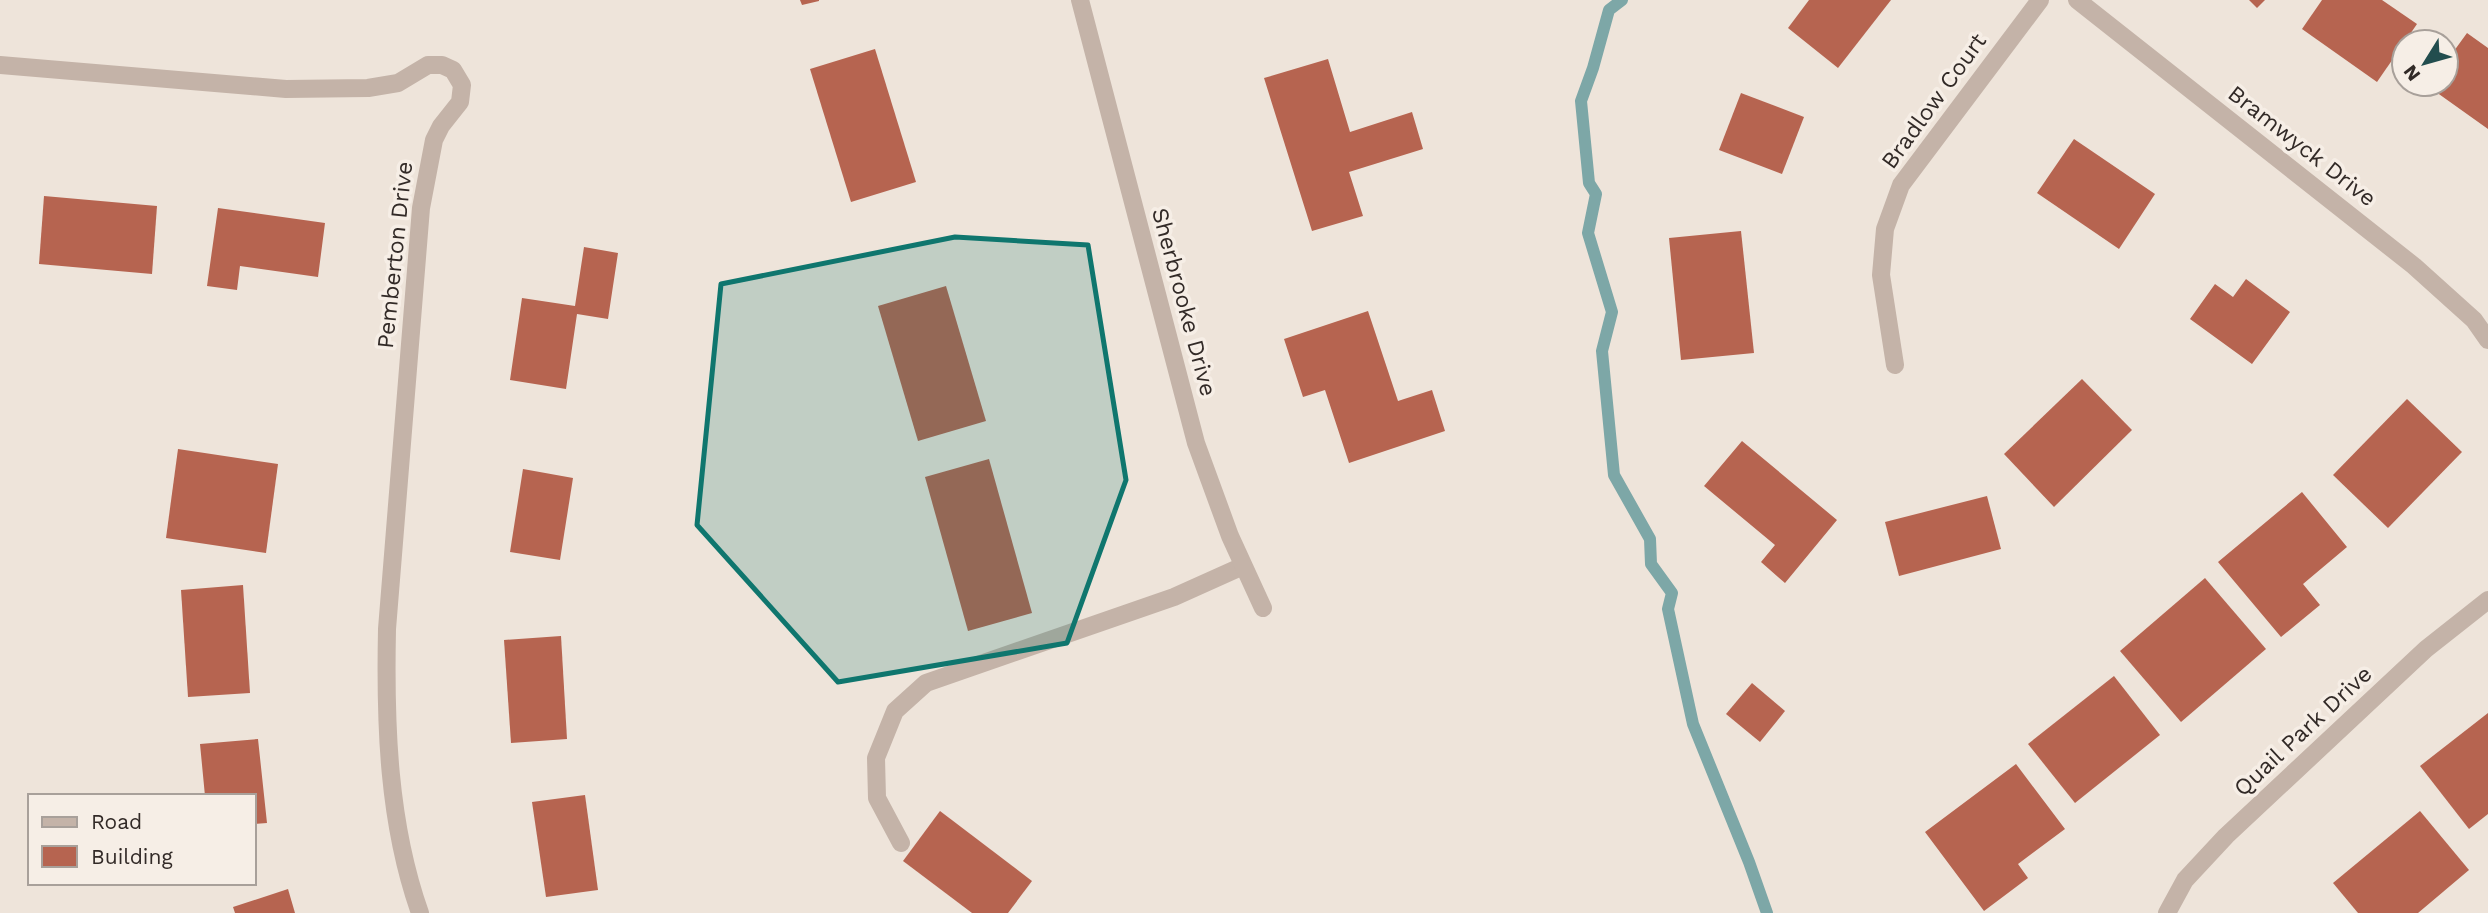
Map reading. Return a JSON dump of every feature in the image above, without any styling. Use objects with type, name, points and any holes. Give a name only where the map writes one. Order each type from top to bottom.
[{"type":"street","name":"Sherbrooke Drive","points":[[1080,0],[1196,443],[1243,566],[1263,608]]},
{"type":"street","name":"Bradlow Court","points":[[1895,365],[1881,275],[1885,229],[1901,185],[2040,0]]},
{"type":"street","name":"Bramwyck Drive","points":[[2077,0],[2414,267],[2474,320],[2488,340]]},
{"type":"street","name":"Pemberton Drive","points":[[0,65],[300,89],[368,88],[398,83],[429,65],[442,65],[453,71],[462,85],[460,102],[441,126],[434,140],[421,208],[387,629],[386,690],[390,761],[400,839],[420,913]]},
{"type":"street","points":[[901,843],[877,799],[876,758],[895,711],[926,683],[1174,597],[1243,566]]},
{"type":"street","name":"Quail Park Drive","points":[[2167,913],[2185,880],[2226,836],[2426,649],[2488,600]]},
{"type":"highlighted area","points":[[955,237],[1088,245],[1126,480],[1067,643],[838,682],[697,525],[721,284]]},
{"type":"building","points":[[800,0],[819,0],[819,1],[802,5]]},
{"type":"building","points":[[1809,0],[1891,0],[1838,68],[1788,28]]},
{"type":"building","points":[[2249,0],[2265,0],[2257,8]]},
{"type":"building","points":[[2322,0],[2382,0],[2417,24],[2414,28],[2390,28],[2390,63],[2377,82],[2302,29]]},
{"type":"building","points":[[2467,33],[2488,48],[2488,129],[2444,98],[2460,98],[2460,43]]},
{"type":"building","points":[[875,49],[916,182],[851,202],[810,69]]},
{"type":"building","points":[[1328,59],[1350,132],[1412,112],[1423,149],[1349,172],[1363,216],[1312,231],[1264,78]]},
{"type":"building","points":[[1741,93],[1804,117],[1782,174],[1719,150]]},
{"type":"building","points":[[2074,139],[2155,194],[2119,249],[2037,193]]},
{"type":"building","points":[[44,196],[157,206],[152,274],[39,264]]},
{"type":"building","points":[[218,208],[325,223],[318,277],[240,266],[237,290],[207,286]]},
{"type":"building","points":[[1741,231],[1754,353],[1681,360],[1669,238]]},
{"type":"building","points":[[584,247],[618,253],[608,319],[577,314],[566,389],[510,380],[522,298],[575,306]]},
{"type":"building","points":[[2246,279],[2290,312],[2252,364],[2190,319],[2215,284],[2233,297]]},
{"type":"building","points":[[946,286],[986,421],[918,441],[878,306]]},
{"type":"building","points":[[1368,311],[1398,401],[1432,390],[1445,431],[1349,463],[1325,390],[1303,397],[1284,339]]},
{"type":"building","points":[[2082,379],[2132,430],[2054,507],[2004,454]]},
{"type":"building","points":[[2407,399],[2462,452],[2388,528],[2333,475]]},
{"type":"building","points":[[1742,441],[1837,520],[1785,583],[1761,562],[1775,545],[1704,486]]},
{"type":"building","points":[[178,449],[278,464],[266,553],[166,538]]},
{"type":"building","points":[[989,459],[1032,613],[968,631],[925,477]]},
{"type":"building","points":[[523,469],[573,478],[560,560],[510,552]]},
{"type":"building","points":[[2302,492],[2347,547],[2303,584],[2320,605],[2281,637],[2218,562]]},
{"type":"building","points":[[1987,496],[2001,549],[1899,576],[1885,522]]},
{"type":"building","points":[[2205,578],[2266,649],[2181,722],[2120,651]]},
{"type":"building","points":[[243,585],[250,693],[188,697],[181,590]]},
{"type":"building","points":[[561,636],[567,739],[511,743],[504,640]]},
{"type":"building","points":[[2114,676],[2160,735],[2075,803],[2028,744]]},
{"type":"building","points":[[1752,683],[1785,711],[1760,742],[1726,714]]},
{"type":"building","points":[[2488,713],[2488,814],[2469,829],[2420,766]]},
{"type":"building","points":[[258,739],[267,823],[256,824],[256,794],[205,794],[200,744]]},
{"type":"building","points":[[2016,764],[2065,829],[2018,864],[2028,878],[1984,911],[1925,832]]},
{"type":"building","points":[[585,795],[598,890],[546,897],[532,802]]},
{"type":"building","points":[[940,811],[1032,881],[1008,913],[972,913],[903,861]]},
{"type":"building","points":[[2420,811],[2469,870],[2418,913],[2358,913],[2333,883]]},
{"type":"building","points":[[288,889],[295,913],[235,913],[233,907]]},
{"type":"waterway","points":[[1622,0],[1609,10],[1581,101],[1589,183],[1596,194],[1588,233],[1612,312],[1602,351],[1614,475],[1650,539],[1651,564],[1672,593],[1668,609],[1693,724],[1767,913]]}]
